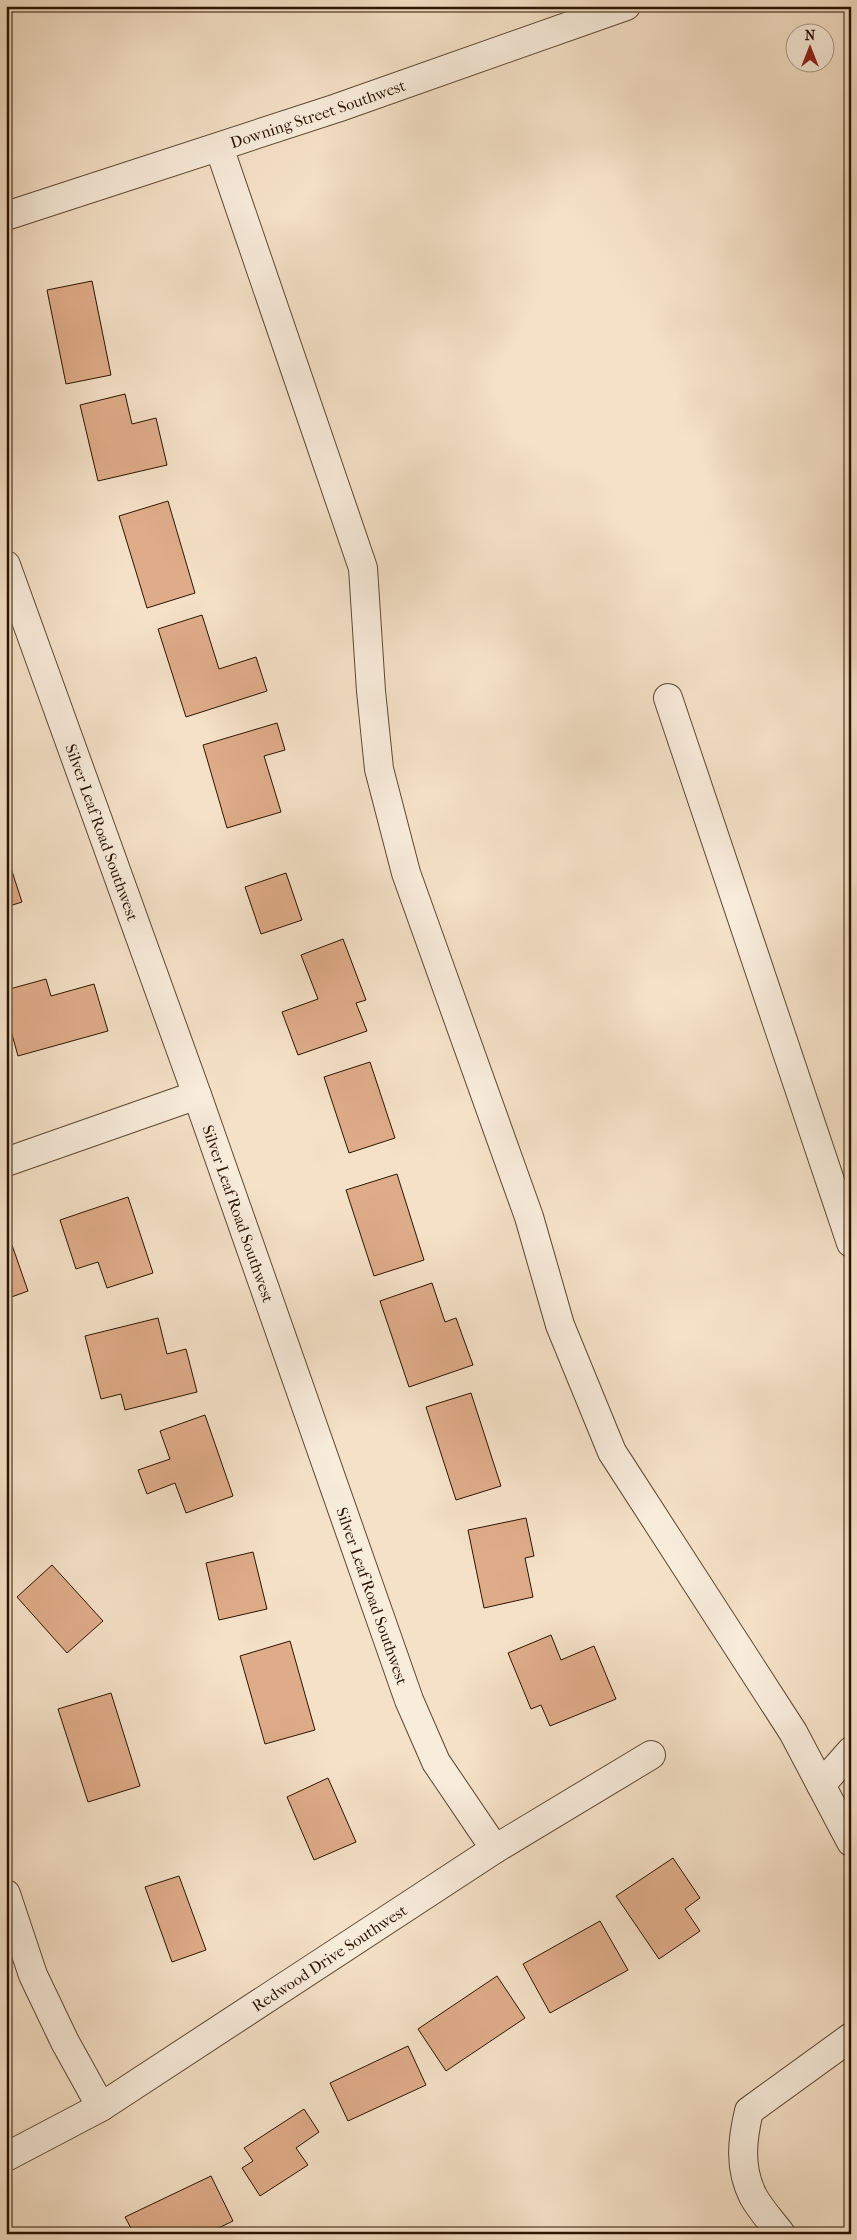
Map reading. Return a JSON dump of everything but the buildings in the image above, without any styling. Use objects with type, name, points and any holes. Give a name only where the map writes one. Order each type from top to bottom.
[{"type":"street","name":"Downing Street Southwest","points":[[6,216],[337,108],[626,6]]},
{"type":"street","points":[[219,147],[363,568],[371,691],[379,769],[406,873],[529,1217],[560,1324],[612,1452],[793,1732],[851,1842]]},
{"type":"street","name":"Silver Leaf Road Southwest","points":[[6,565],[197,1095],[408,1700],[436,1762],[495,1849]]},
{"type":"street","points":[[668,698],[851,1243]]},
{"type":"street","points":[[6,1162],[197,1095]]},
{"type":"street","points":[[820,1785],[851,1751]]},
{"type":"street","name":"Redwood Drive Southwest","points":[[6,2158],[101,2107],[495,1849],[651,1755]]},
{"type":"street","points":[[6,1894],[33,1975],[65,2042],[101,2107]]},
{"type":"street","points":[[781,2234],[753,2196],[742,2162],[743,2137],[749,2111],[851,2037]]}]
